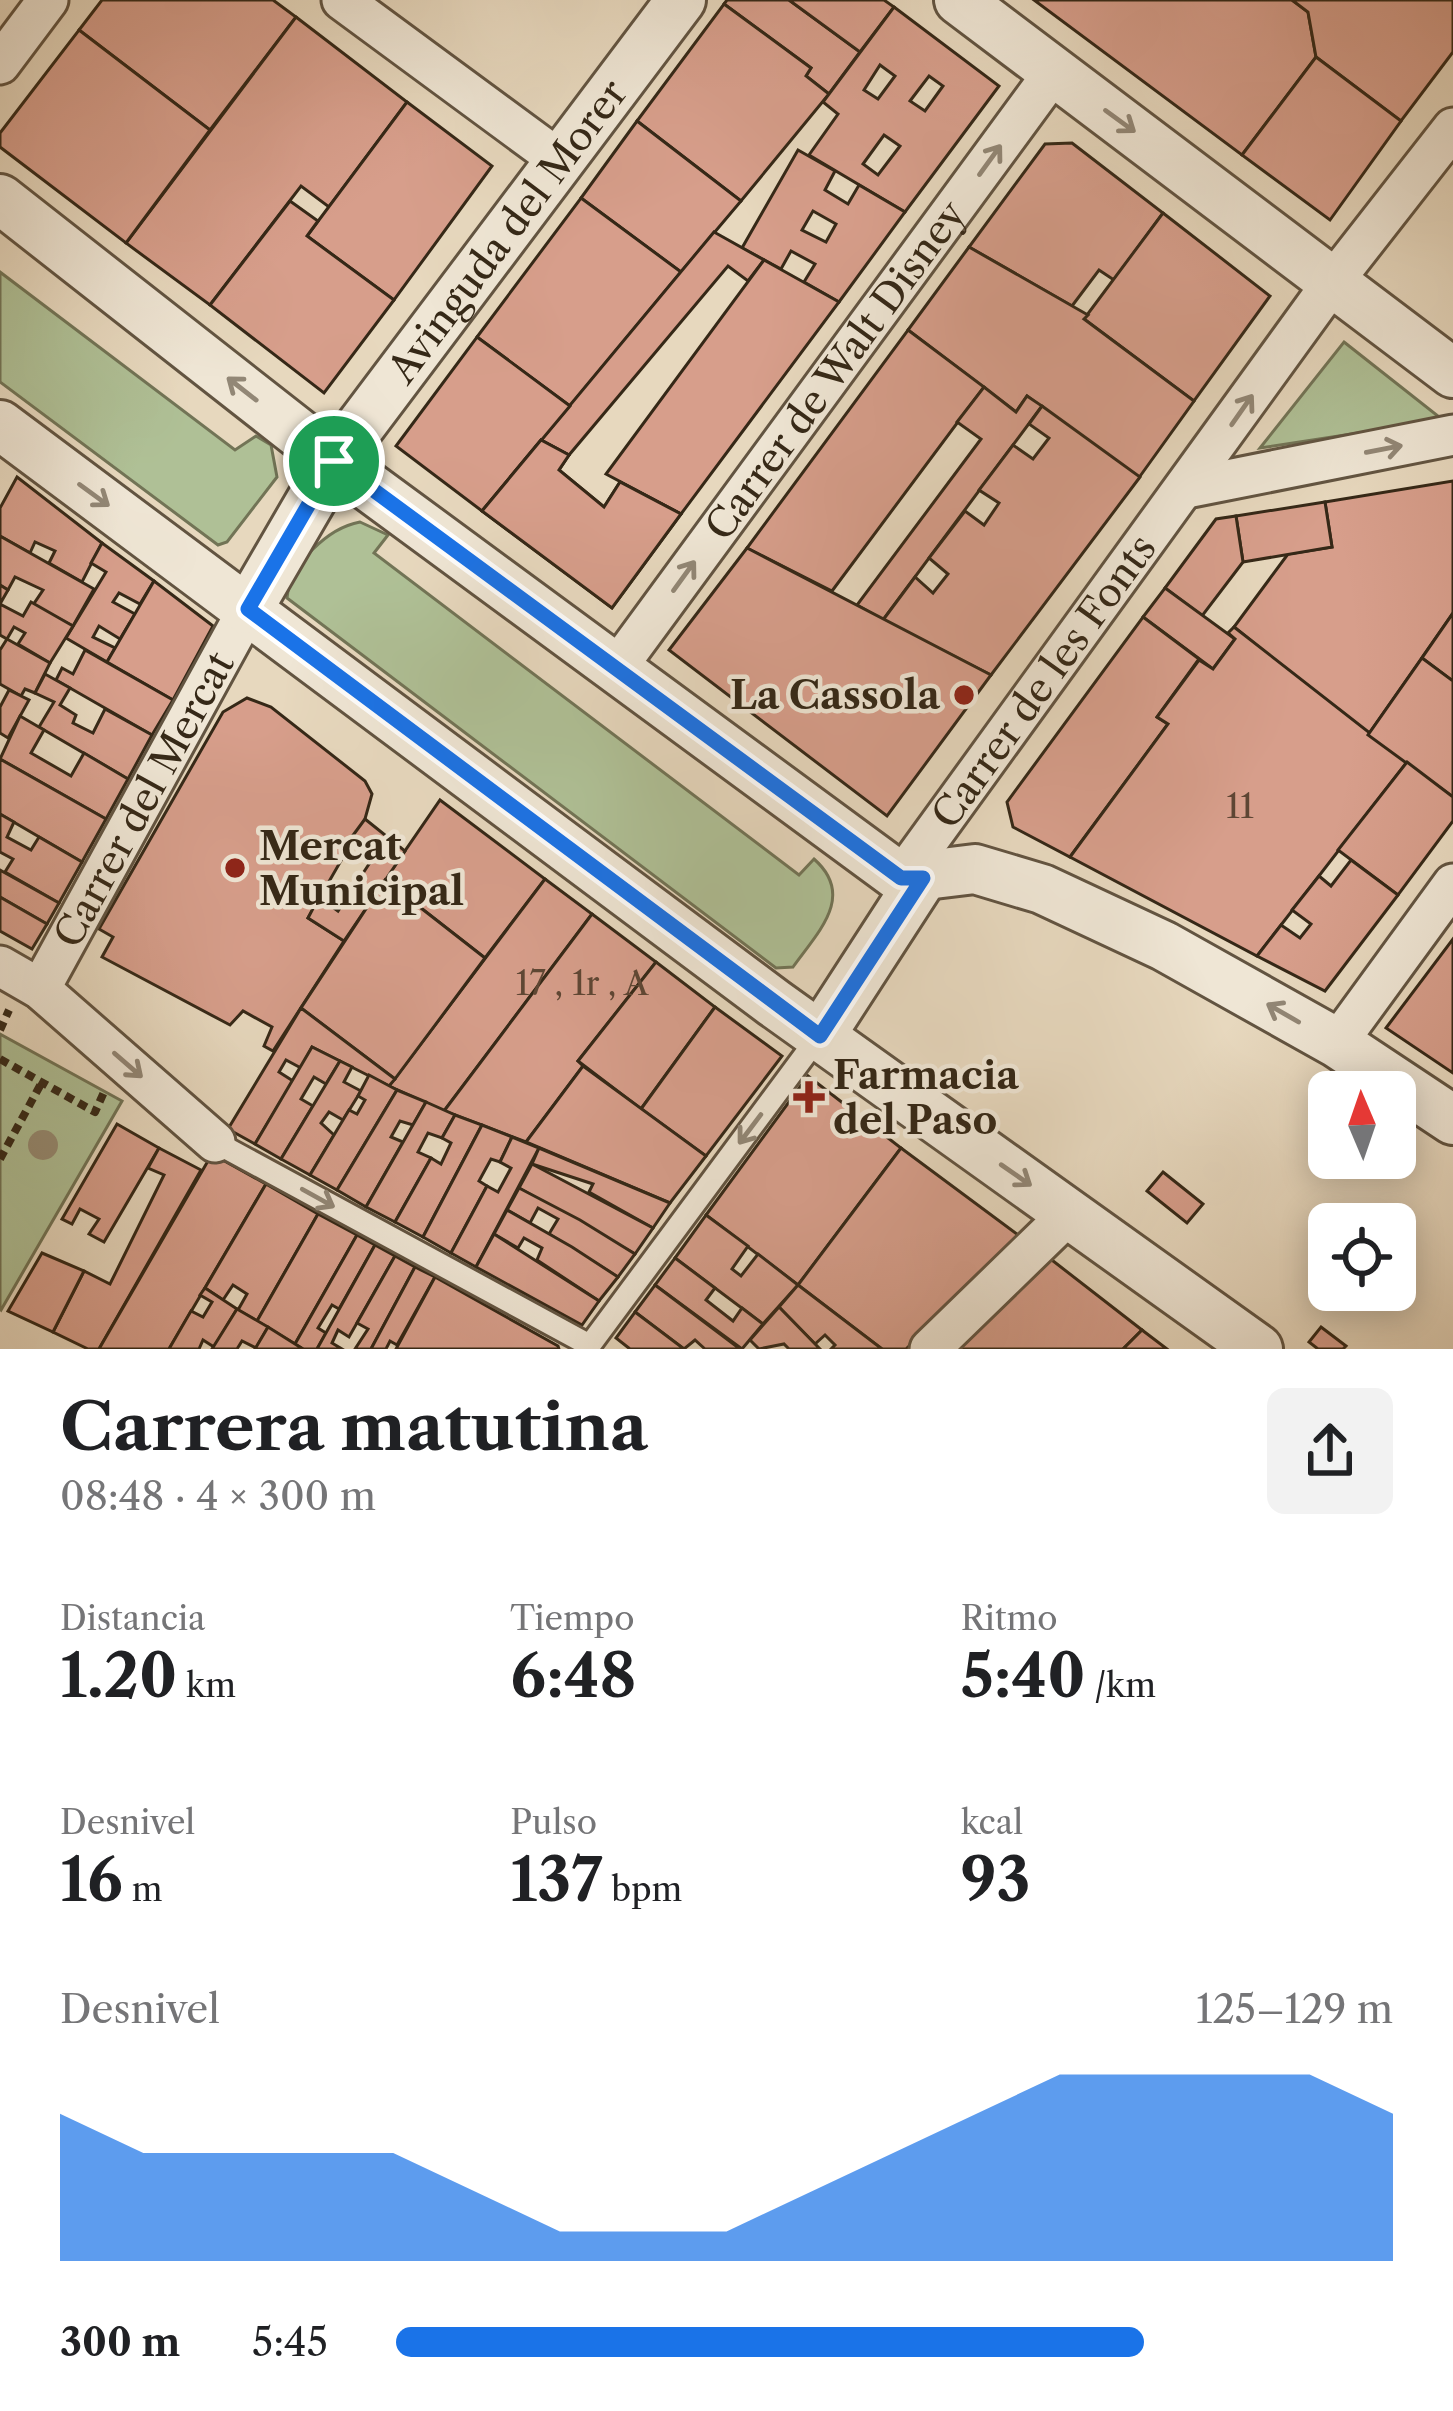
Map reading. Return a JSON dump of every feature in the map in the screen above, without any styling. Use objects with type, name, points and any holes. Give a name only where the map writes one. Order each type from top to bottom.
[{"type":"street","points":[[0,64],[48,0]]},
{"type":"street","points":[[342,0],[557,159]]},
{"type":"street","name":"Avinguda del Morer","points":[[248,609],[334,461],[681,0]]},
{"type":"street","points":[[959,0],[1453,373]]},
{"type":"street","name":"Carrer de Walt Disney","points":[[615,670],[1054,72]]},
{"type":"street","name":"Carrer de les Fonts","points":[[912,878],[1335,280],[1453,128]]},
{"type":"street","points":[[0,199],[334,461],[615,670],[912,878],[974,869],[1023,880],[1164,946],[1336,1043],[1453,1120]]},
{"type":"street","points":[[2,433],[248,609],[813,1030],[1258,1349]]},
{"type":"street","points":[[1187,488],[1453,435]]},
{"type":"street","name":"Carrer del Mercat","points":[[40,988],[248,609]]},
{"type":"street","points":[[813,1030],[912,878]]},
{"type":"street","points":[[1336,1043],[1453,884]]},
{"type":"street","points":[[0,966],[40,988],[215,1142]]},
{"type":"street","points":[[930,1349],[1070,1213]]},
{"type":"lane","points":[[215,1142],[588,1347],[813,1030]]},
{"type":"path","points":[[0,1059],[95,1112],[123,1060]]},
{"type":"path","points":[[0,1160],[42,1082]]},
{"type":"green space","points":[[0,272],[235,450],[256,436],[271,445],[277,477],[227,542],[218,545],[0,382]]},
{"type":"green space","points":[[1344,342],[1443,420],[1260,448]]},
{"type":"green space","points":[[360,522],[388,535],[374,553],[799,875],[814,859],[826,873],[832,900],[822,927],[793,967],[776,968],[287,598],[295,573],[313,550],[336,532]]},
{"type":"green space","points":[[0,1034],[122,1101],[1,1310],[0,1309]]},
{"type":"building","points":[[102,0],[273,0],[296,17],[210,130],[79,30]]},
{"type":"building","points":[[727,0],[789,0],[860,52],[829,94],[806,76],[811,68],[724,4]]},
{"type":"building","points":[[789,0],[884,0],[894,7],[860,52]]},
{"type":"building","points":[[1034,0],[1292,0],[1308,12],[1316,57],[1242,155]]},
{"type":"building","points":[[1292,0],[1453,0],[1453,52],[1401,121],[1316,57],[1308,12]]},
{"type":"building","points":[[724,4],[811,68],[806,76],[829,94],[741,201],[637,121]]},
{"type":"building","points":[[894,7],[999,86],[905,212],[809,155],[838,114],[823,102]],"holes":[[[880,65],[895,76],[878,99],[864,90]],[[929,76],[943,86],[925,111],[910,101]],[[884,135],[900,146],[878,175],[863,164]]]},
{"type":"building","points":[[296,17],[407,102],[329,207],[301,186],[210,305],[126,243]]},
{"type":"building","points":[[79,30],[210,130],[126,243],[0,147],[0,133]]},
{"type":"building","points":[[1316,57],[1401,121],[1330,220],[1242,155]]},
{"type":"building","points":[[407,102],[492,166],[394,300],[307,236]]},
{"type":"building","points":[[637,121],[741,201],[681,272],[581,198]]},
{"type":"building","points":[[1072,143],[1163,213],[1114,280],[1099,270],[1072,306],[969,247],[1045,144]]},
{"type":"building","points":[[798,150],[835,171],[825,190],[848,204],[859,185],[905,212],[839,302],[804,282],[815,264],[791,251],[781,269],[742,248]],"holes":[[[813,211],[836,224],[826,242],[802,230]]]},
{"type":"building","points":[[581,198],[681,272],[570,406],[477,337]]},
{"type":"building","points":[[290,201],[318,221],[307,236],[394,300],[324,393],[210,305]]},
{"type":"building","points":[[1163,213],[1270,296],[1194,401],[1084,319]]},
{"type":"building","points":[[714,232],[764,260],[748,281],[728,266],[569,455],[541,440]]},
{"type":"building","points":[[969,247],[1088,315],[1084,319],[1194,401],[1138,479],[1027,396],[1016,412],[908,330]]},
{"type":"building","points":[[764,260],[839,302],[681,514],[606,474]]},
{"type":"building","points":[[908,330],[984,387],[832,591],[747,548]]},
{"type":"building","points":[[477,337],[570,406],[482,511],[396,446]]},
{"type":"building","points":[[984,387],[1016,412],[1027,396],[1042,406],[883,620],[857,605],[981,439],[957,422]]},
{"type":"building","points":[[1042,406],[1140,477],[991,675],[883,620],[915,577],[933,593],[948,574],[929,558],[965,511],[984,525],[999,503],[979,490],[1013,445],[1033,459],[1049,438],[1029,424]]},
{"type":"building","points":[[541,440],[569,455],[559,470],[604,507],[620,482],[681,514],[612,608],[482,511]],"holes":[[[537,476],[558,491],[546,506],[526,490]],[[591,536],[609,547],[597,567],[580,553]]]},
{"type":"building","points":[[541,440],[569,455],[559,470],[604,507],[620,482],[681,514],[612,608],[482,511]]},
{"type":"building","points":[[17,477],[102,543],[82,582],[49,563],[55,551],[35,542],[30,553],[0,536],[0,508]]},
{"type":"building","points":[[1453,481],[1453,613],[1368,735],[1234,627],[1288,554],[1332,547],[1325,502]]},
{"type":"building","points":[[1325,502],[1332,547],[1243,562],[1236,516]]},
{"type":"building","points":[[1236,516],[1243,562],[1202,616],[1165,588],[1216,519]]},
{"type":"building","points":[[0,536],[94,589],[73,626],[33,605],[43,590],[15,577],[8,590],[0,585]]},
{"type":"building","points":[[102,543],[154,581],[140,604],[119,593],[113,602],[135,614],[120,639],[99,626],[93,637],[115,648],[107,662],[66,638],[106,572],[91,563]]},
{"type":"building","points":[[747,548],[991,675],[887,816],[669,650]]},
{"type":"building","points":[[154,581],[213,626],[173,700],[107,662]]},
{"type":"building","points":[[1165,588],[1235,639],[1213,669],[1143,617]]},
{"type":"building","points":[[31,602],[73,626],[50,663],[18,644],[25,633],[14,627],[7,639],[0,635],[0,604],[23,616]]},
{"type":"building","points":[[1453,613],[1453,681],[1422,658]]},
{"type":"building","points":[[1143,617],[1199,659],[1157,717],[1168,724],[1070,857],[1013,827],[1007,802]]},
{"type":"building","points":[[1234,627],[1407,762],[1257,956],[1070,857],[1168,724],[1157,717],[1199,660],[1213,669],[1235,639],[1228,633]]},
{"type":"building","points":[[7,639],[50,663],[35,693],[25,689],[21,696],[0,684],[0,650]]},
{"type":"building","points":[[85,650],[173,700],[152,735],[56,680],[62,668],[73,674]]},
{"type":"building","points":[[1422,658],[1453,681],[1453,797],[1368,735]]},
{"type":"building","points":[[45,674],[70,688],[60,705],[76,715],[73,723],[93,733],[105,709],[152,735],[128,779],[39,727],[54,702],[35,693]]},
{"type":"building","points":[[9,690],[29,700],[8,738],[0,733],[0,707]]},
{"type":"building","name":"Mercat Municipal","points":[[247,698],[271,707],[365,781],[372,794],[365,819],[308,918],[344,941],[273,1051],[264,1046],[272,1027],[243,1011],[230,1025],[102,957],[113,937],[99,929],[223,712]]},
{"type":"building","points":[[20,716],[44,730],[31,753],[71,776],[84,753],[128,779],[106,819],[0,759]]},
{"type":"building","points":[[0,759],[106,819],[82,862],[0,814]]},
{"type":"building","points":[[1407,762],[1453,797],[1453,821],[1398,895],[1338,850]]},
{"type":"building","points":[[440,800],[545,879],[485,958],[385,880]]},
{"type":"building","points":[[0,814],[14,822],[7,837],[31,850],[39,837],[82,862],[59,903],[5,872],[13,859],[0,852]]},
{"type":"building","points":[[365,819],[405,851],[344,941],[308,918],[319,897],[338,911],[375,855],[351,838]]},
{"type":"building","points":[[1351,860],[1398,895],[1325,991],[1257,956],[1281,925],[1300,938],[1311,924],[1292,910],[1319,876],[1331,886]]},
{"type":"building","points":[[0,870],[59,903],[47,924],[0,897]]},
{"type":"building","points":[[545,879],[592,914],[444,1111],[389,1086]]},
{"type":"building","points":[[385,880],[485,958],[395,1079],[301,1008]]},
{"type":"building","points":[[0,897],[47,924],[32,949],[0,931]]},
{"type":"building","points":[[592,914],[656,962],[578,1061],[583,1066],[526,1142],[444,1111]]},
{"type":"building","points":[[1453,939],[1453,1073],[1386,1028]]},
{"type":"building","points":[[656,962],[715,1007],[641,1109],[578,1061]]},
{"type":"building","points":[[715,1007],[782,1056],[706,1156],[641,1109]]},
{"type":"building","points":[[301,1008],[395,1079],[389,1086],[312,1047],[301,1068],[286,1060],[279,1072],[293,1081],[255,1144],[228,1129]]},
{"type":"building","points":[[312,1047],[340,1061],[326,1084],[314,1077],[301,1099],[313,1106],[281,1159],[255,1144]]},
{"type":"building","points":[[340,1061],[352,1067],[344,1082],[361,1091],[343,1120],[329,1112],[321,1123],[334,1135],[310,1175],[281,1159]]},
{"type":"building","points":[[583,1066],[706,1156],[670,1203],[526,1142]]},
{"type":"building","points":[[369,1075],[397,1090],[337,1190],[310,1175],[349,1110],[357,1114],[365,1100],[358,1096]]},
{"type":"building","points":[[808,1076],[901,1148],[798,1285],[706,1215]]},
{"type":"building","points":[[397,1090],[426,1102],[413,1125],[400,1121],[391,1137],[403,1142],[366,1207],[337,1190]]},
{"type":"building","points":[[426,1102],[455,1115],[442,1138],[428,1133],[418,1152],[431,1158],[395,1222],[366,1207]]},
{"type":"building","points":[[455,1115],[482,1125],[423,1237],[395,1222],[431,1158],[441,1164],[451,1143],[442,1138]]},
{"type":"building","points":[[117,1124],[159,1148],[104,1242],[89,1234],[99,1219],[80,1209],[72,1224],[62,1219]]},
{"type":"building","points":[[482,1125],[512,1137],[500,1162],[491,1159],[479,1181],[487,1186],[451,1253],[423,1237]]},
{"type":"building","points":[[512,1137],[539,1148],[476,1267],[451,1253],[487,1186],[498,1192],[511,1168],[500,1162]]},
{"type":"building","points":[[159,1148],[201,1170],[99,1349],[88,1349],[53,1332],[84,1271],[110,1284],[164,1175],[148,1168]]},
{"type":"building","points":[[539,1148],[670,1203],[653,1228],[589,1192],[593,1184],[532,1164]]},
{"type":"building","points":[[901,1148],[1021,1237],[906,1349],[882,1349],[798,1285]]},
{"type":"building","points":[[212,1154],[266,1184],[169,1349],[99,1349]]},
{"type":"building","points":[[532,1164],[653,1228],[635,1254],[519,1188]]},
{"type":"building","points":[[1163,1172],[1203,1204],[1187,1223],[1147,1191]]},
{"type":"building","points":[[266,1184],[318,1214],[257,1321],[238,1310],[247,1294],[233,1285],[223,1300],[205,1288]]},
{"type":"building","points":[[519,1188],[635,1254],[618,1277],[549,1234],[558,1219],[538,1208],[530,1223],[507,1210]]},
{"type":"building","points":[[507,1210],[618,1277],[599,1301],[537,1260],[542,1248],[524,1238],[518,1248],[494,1234]]},
{"type":"building","points":[[318,1214],[357,1235],[295,1344],[257,1321]]},
{"type":"building","points":[[706,1215],[748,1246],[732,1269],[741,1276],[758,1254],[798,1285],[763,1324],[675,1258]]},
{"type":"building","points":[[494,1234],[599,1301],[582,1325],[476,1267]]},
{"type":"building","points":[[357,1235],[375,1245],[339,1309],[332,1305],[318,1328],[326,1333],[317,1349],[303,1349],[295,1344]]},
{"type":"building","points":[[375,1245],[395,1256],[349,1337],[338,1330],[332,1343],[342,1349],[317,1349]]},
{"type":"building","points":[[42,1253],[84,1271],[53,1332],[8,1311]]},
{"type":"building","points":[[395,1256],[415,1267],[371,1349],[355,1349],[368,1329],[357,1323]]},
{"type":"building","points":[[1048,1257],[1142,1330],[1123,1349],[955,1349]]},
{"type":"building","points":[[675,1258],[715,1288],[706,1300],[733,1321],[742,1308],[763,1324],[742,1349],[655,1285]]},
{"type":"building","points":[[415,1267],[435,1277],[397,1345],[390,1341],[386,1349],[371,1349]]},
{"type":"building","points":[[435,1277],[558,1346],[559,1349],[396,1349]]},
{"type":"building","points":[[655,1285],[740,1349],[705,1349],[695,1340],[684,1349],[635,1312]]},
{"type":"building","points":[[798,1285],[882,1349],[831,1349],[835,1345],[825,1335],[815,1344],[779,1307]]},
{"type":"building","points":[[205,1288],[237,1309],[214,1347],[203,1340],[199,1349],[169,1349],[191,1311],[203,1317],[212,1302],[200,1295]]},
{"type":"building","points":[[779,1307],[820,1349],[789,1349],[784,1344],[759,1349],[750,1340]]},
{"type":"building","points":[[237,1309],[268,1327],[256,1348],[242,1341],[237,1349],[212,1349]]},
{"type":"building","points":[[635,1312],[684,1349],[630,1349],[616,1338]]},
{"type":"building","points":[[268,1327],[303,1349],[255,1349]]},
{"type":"building","points":[[1321,1327],[1346,1346],[1318,1349],[1309,1342]]},
{"type":"building","points":[[1142,1330],[1167,1349],[1123,1349]]},
{"type":"place","name":"La Cassola","points":[[964,695]]},
{"type":"place","name":"Mercat Municipal","points":[[235,868]]},
{"type":"place","name":"Farmacia del Paso","points":[[809,1097]]},
{"type":"route","points":[[334,461],[901,878],[923,878],[820,1036],[248,609],[334,461]]}]
